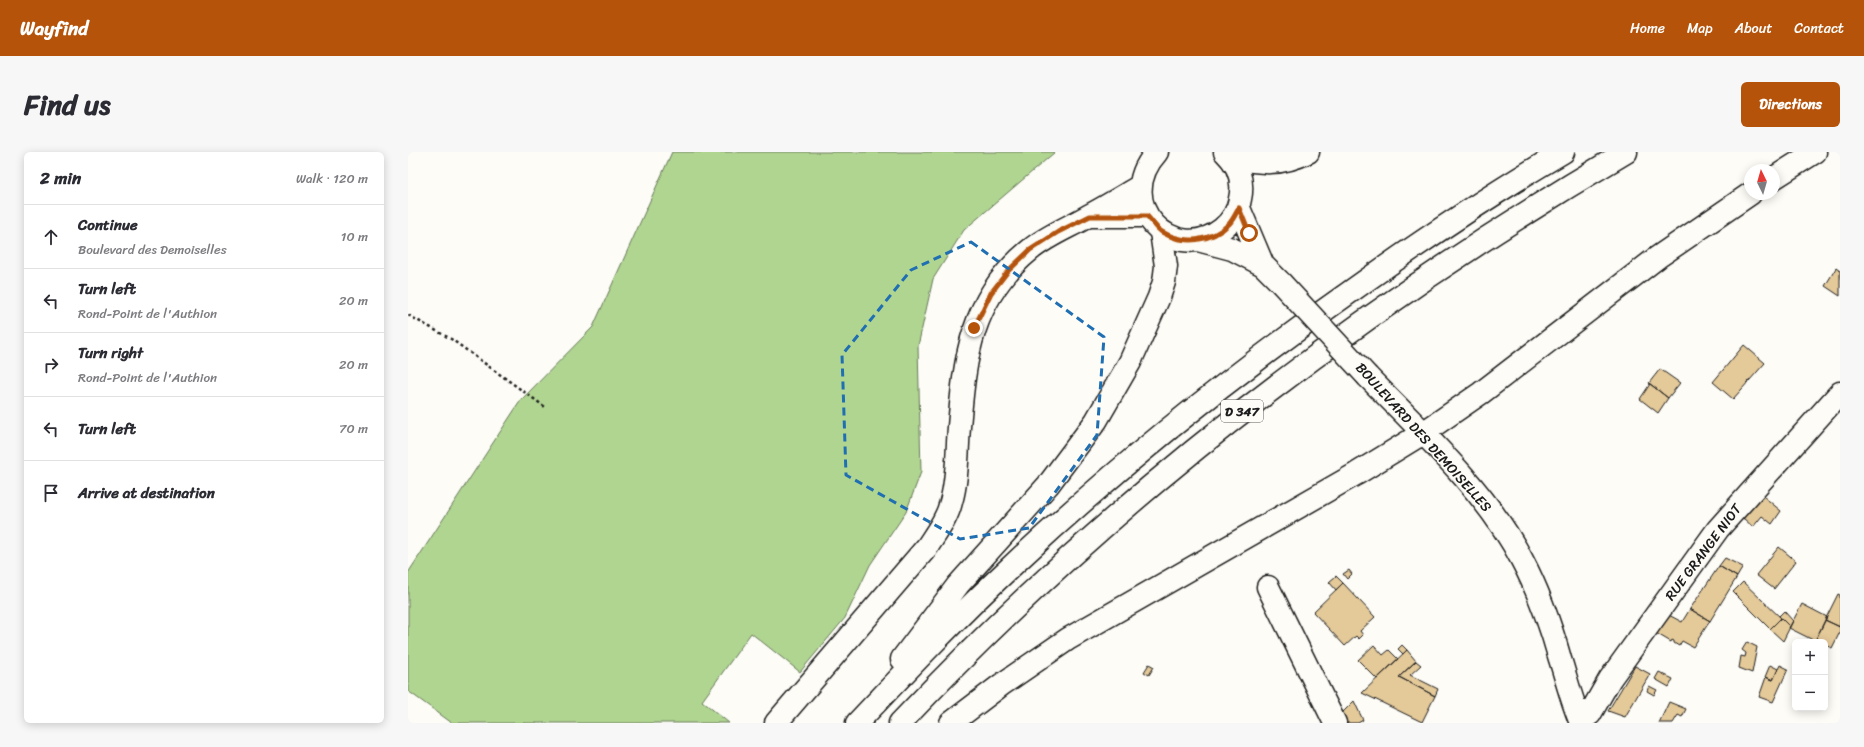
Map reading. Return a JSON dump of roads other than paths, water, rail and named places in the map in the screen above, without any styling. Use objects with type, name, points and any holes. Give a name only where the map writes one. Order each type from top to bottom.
[{"type":"main road","points":[[853,723],[958,585],[1048,485],[1096,421],[1130,362],[1159,297],[1164,282],[1166,266],[1154,224],[1141,202],[1140,152]]},
{"type":"main road","points":[[776,723],[927,547],[941,526],[951,502],[966,360],[974,328],[991,293],[1008,271],[1030,250],[1058,232],[1090,216],[1140,181],[1148,162],[1157,152]]},
{"type":"main road","points":[[1228,155],[1269,163],[1286,161],[1308,152]]},
{"type":"main road","name":"D 347","points":[[857,723],[934,643],[1014,564],[1146,447],[1284,339],[1350,292],[1461,215],[1563,152]]},
{"type":"main road","name":"D 347","points":[[900,723],[976,644],[1041,582],[1096,533],[1233,418],[1368,317],[1436,270],[1626,152]]},
{"type":"main road","points":[[1780,174],[1815,152]]},
{"type":"main road","points":[[1090,216],[1154,224],[1179,239],[1198,240],[1215,235],[1229,224],[1239,208],[1242,191],[1240,174],[1228,155]]},
{"type":"main road","points":[[951,723],[1007,681],[1068,639],[1356,474],[1423,433],[1475,397],[1674,246],[1744,198]]},
{"type":"main road","name":"BOULEVARD DES DEMOISELLES","points":[[1239,208],[1264,265],[1368,377],[1423,433],[1493,513],[1523,561],[1560,658],[1570,697],[1580,722]]},
{"type":"main road","name":"BOULEVARD DES DEMOISELLES","points":[[1198,240],[1232,249],[1264,265]]},
{"type":"main road","name":"RUE GRANGE NIOT","points":[[1580,722],[1590,714],[1610,679],[1718,530],[1840,393]]},
{"type":"main road","points":[[1268,587],[1335,723]]}]
